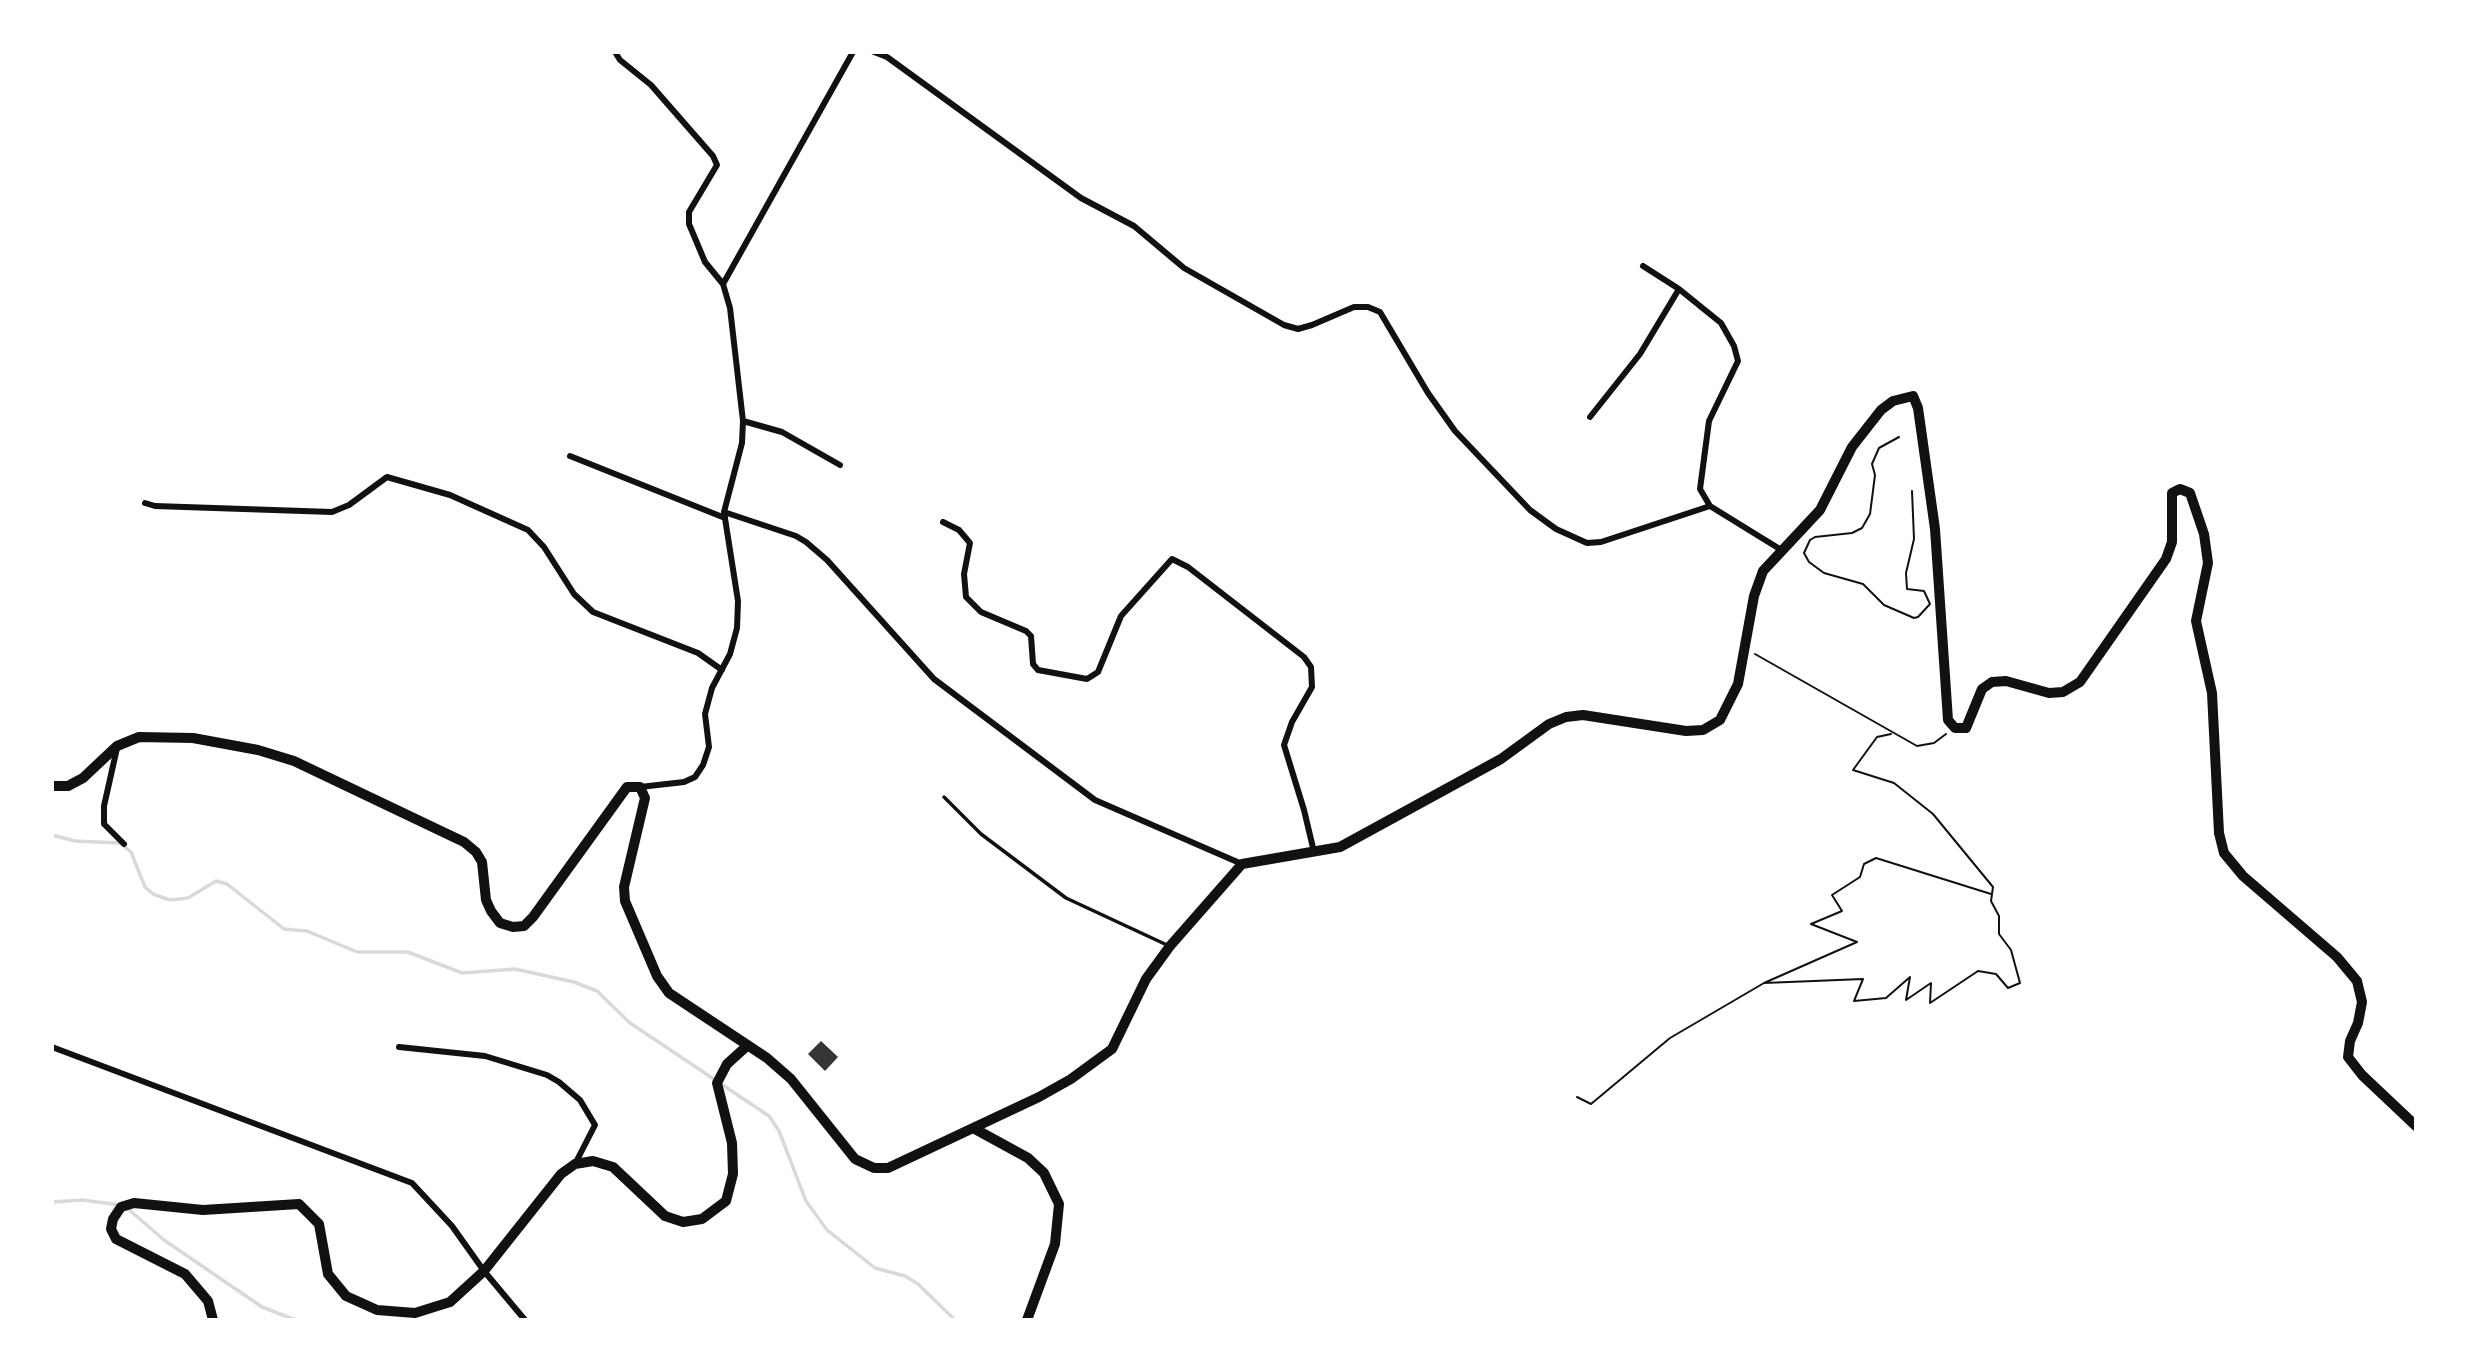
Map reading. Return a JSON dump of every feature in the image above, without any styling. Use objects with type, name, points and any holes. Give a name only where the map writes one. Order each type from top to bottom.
[{"type":"main road","points":[[52,786],[68,786],[82,778],[125,740],[156,735],[193,738],[258,750],[294,761],[464,842],[476,852],[482,862],[486,900],[491,911],[500,923],[513,927],[524,926],[533,917],[627,787],[640,787],[645,798],[624,887],[625,901],[657,976],[669,993],[748,1045],[791,1079],[846,1151],[864,1165],[888,1168],[975,1129],[1071,1079],[1112,1049],[1146,979],[1170,946],[1242,864],[1314,854],[1340,847],[1501,759],[1549,724],[1566,717],[1583,715],[1686,731],[1703,730],[1720,720],[1732,702],[1754,596],[1763,571],[1820,510],[1852,447],[1881,410],[1894,401],[1913,396],[1918,408],[1935,529],[1948,720],[1955,728],[1966,728],[1982,689],[1992,682],[2006,681],[2049,693],[2063,692],[2080,682],[2166,559],[2172,542],[2172,493],[2180,489],[2190,494],[2204,534],[2208,563],[2196,621],[2212,693],[2218,833],[2224,853],[2243,876],[2337,957],[2357,981],[2361,1002],[2348,1057],[2362,1075],[2416,1126]]},
{"type":"main road","points":[[214,1320],[208,1301],[185,1274],[116,1239],[111,1229],[113,1219],[121,1207],[134,1203],[204,1210],[299,1204],[319,1224],[327,1275],[346,1296],[377,1310],[415,1313],[450,1302],[484,1271],[561,1174],[575,1164],[593,1161],[613,1167],[665,1216],[683,1222],[702,1219],[726,1201],[733,1174],[732,1143],[717,1092],[719,1074],[748,1045]]},
{"type":"main road","points":[[975,1129],[1028,1158],[1044,1173],[1059,1204],[1055,1244],[1027,1320]]},
{"type":"street","points":[[615,52],[620,60],[651,85],[713,156],[717,165],[689,212],[689,224],[705,262],[723,284],[730,308],[743,421],[742,443],[725,515],[738,601],[737,628],[722,670],[712,688],[705,714],[709,747],[703,765],[695,777],[684,782],[640,787]]},
{"type":"street","points":[[723,284],[853,52]]},
{"type":"street","points":[[874,52],[887,57],[1081,198],[1134,226],[1184,268],[1284,325],[1305,327],[1354,307],[1368,307],[1380,312],[1428,393],[1455,431],[1530,510],[1556,529],[1587,543],[1601,542],[1710,506]]},
{"type":"street","points":[[1643,267],[1679,289],[1721,323],[1734,346],[1738,362],[1709,421],[1700,489],[1710,506],[1783,551]]},
{"type":"street","points":[[1590,417],[1640,354],[1679,289]]},
{"type":"street","points":[[743,421],[782,432],[840,464]]},
{"type":"street","points":[[570,456],[725,515],[806,542],[827,559],[934,679],[1096,800],[1242,864]]},
{"type":"street","points":[[145,503],[155,506],[332,512],[349,505],[387,477],[450,495],[528,530],[574,594],[593,612],[698,653],[722,670]]},
{"type":"street","points":[[943,522],[959,530],[970,543],[964,574],[966,597],[981,612],[1026,631],[1031,636],[1033,664],[1038,670],[1087,679],[1098,671],[1121,616],[1172,559],[1199,575],[1304,657],[1311,667],[1312,687],[1292,722],[1284,745],[1314,854]]},
{"type":"street","points":[[117,746],[104,806],[104,824],[124,844]]},
{"type":"street","points":[[52,1047],[412,1183],[453,1226],[484,1271],[525,1320]]},
{"type":"street","points":[[399,1047],[485,1056],[547,1074],[580,1100],[595,1125],[575,1164]]},
{"type":"lane","points":[[944,797],[981,834],[1066,898],[1170,946]]},
{"type":"path","points":[[1899,437],[1879,448],[1872,464],[1875,475],[1870,514],[1862,528],[1852,533],[1815,537],[1810,540],[1804,553],[1809,562],[1824,573],[1863,584],[1884,605],[1914,618],[1930,604],[1924,592],[1907,589],[1906,573],[1914,539],[1912,491]]},
{"type":"path","points":[[1745,648],[1891,734],[1917,746],[1934,743],[1955,728]]},
{"type":"path","points":[[1764,983],[1863,979],[1854,1001],[1886,998],[1910,977],[1906,1000],[1931,983],[1930,1003],[1978,971],[1996,974],[2008,988],[2020,984],[2011,950],[1999,934],[1999,916],[1991,901],[1993,887],[1933,814],[1894,783],[1853,770],[1877,737],[1891,734]]},
{"type":"path","points":[[1577,1097],[1591,1104],[1670,1038],[1764,983],[1857,942],[1811,924],[1842,911],[1832,895],[1860,877],[1864,864],[1876,858],[1992,894]]},
{"type":"building","points":[[821,1041],[838,1057],[825,1071],[808,1054]]},
{"type":"waterway","points":[[52,835],[75,841],[120,843],[131,852],[145,887],[153,894],[170,900],[188,898],[216,881],[227,884],[284,929],[307,931],[357,952],[408,952],[462,973],[515,969],[574,982],[597,991],[630,1023],[769,1116],[779,1131],[806,1201],[827,1230],[875,1268],[905,1276],[918,1284],[955,1320]]},
{"type":"waterway","points":[[52,1202],[82,1200],[120,1205]]},
{"type":"waterway","points":[[127,1208],[164,1240],[262,1307],[296,1320]]}]
